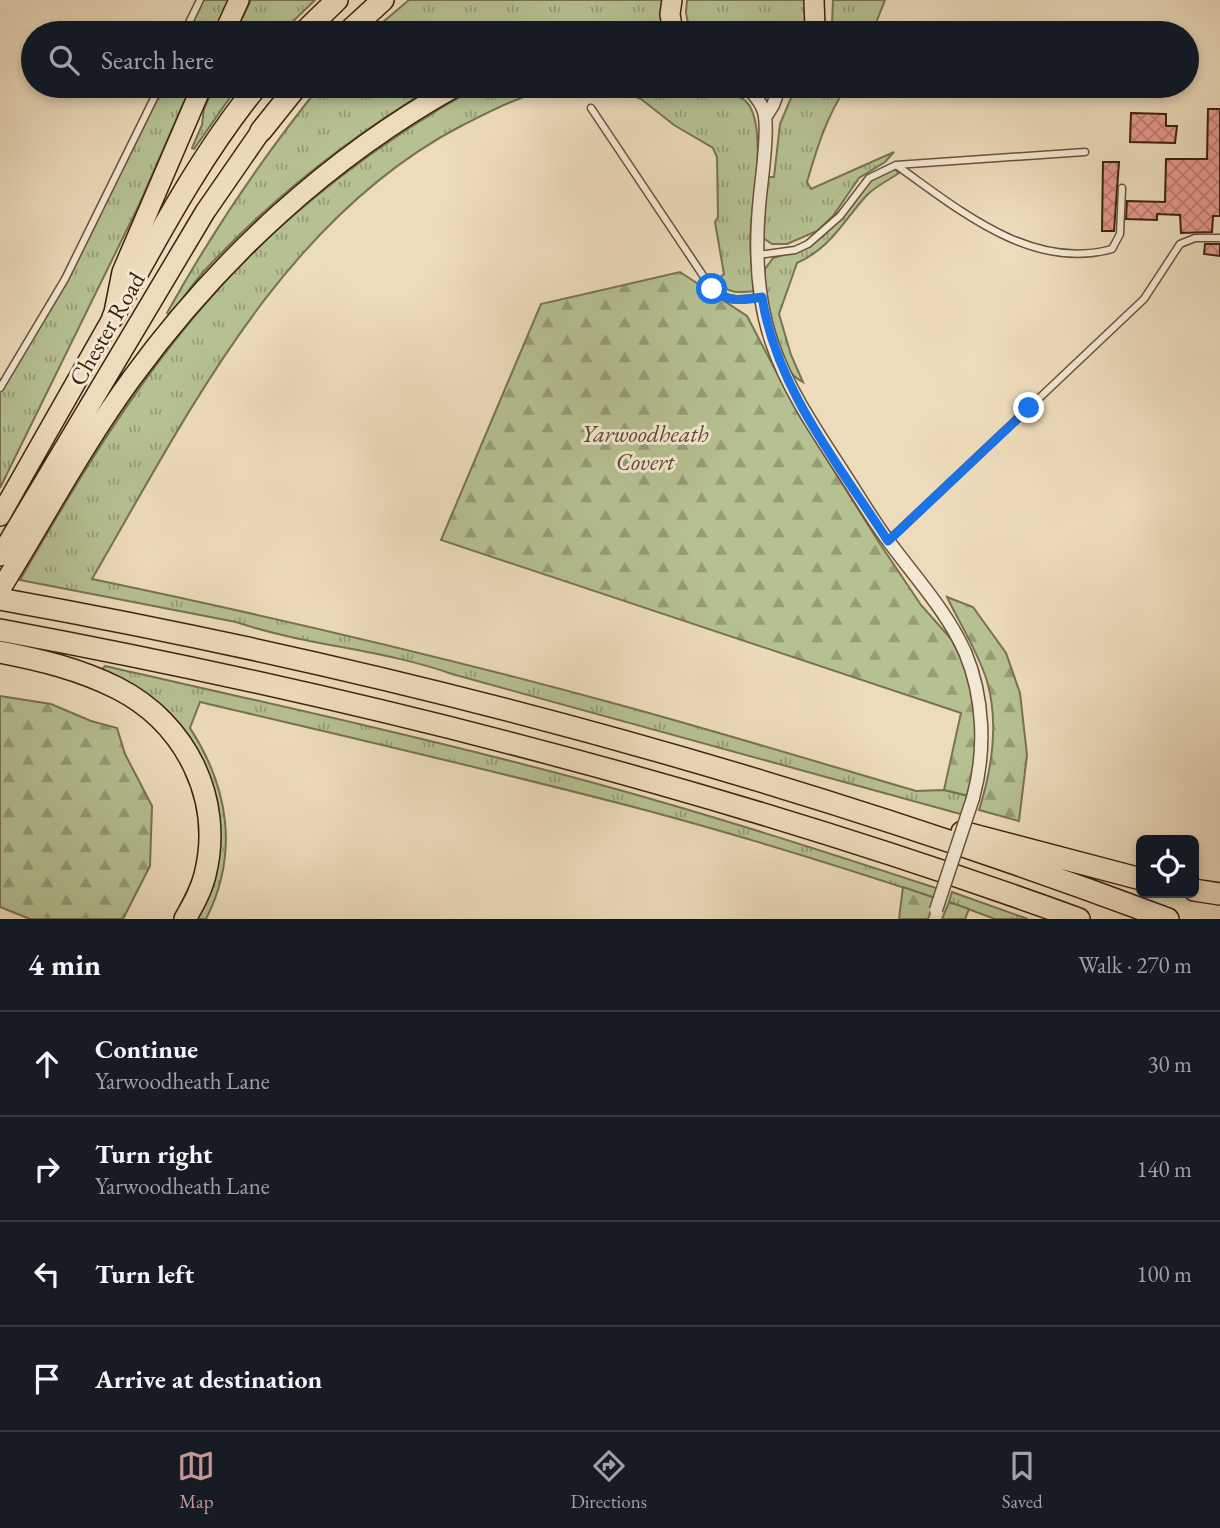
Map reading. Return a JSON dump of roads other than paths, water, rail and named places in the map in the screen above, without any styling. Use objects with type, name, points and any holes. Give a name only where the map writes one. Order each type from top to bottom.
[{"type":"highway","points":[[229,21],[239,0]]},
{"type":"highway","points":[[315,21],[337,0]]},
{"type":"highway","points":[[360,21],[383,0]]},
{"type":"highway","points":[[671,21],[672,0]]},
{"type":"highway","points":[[814,0],[815,21]]},
{"type":"highway","name":"Chester Road","points":[[0,516],[113,317],[121,272],[197,98]]},
{"type":"highway","points":[[113,317],[174,209],[248,98]]},
{"type":"highway","points":[[261,131],[287,98]]},
{"type":"highway","points":[[4,582],[131,379],[195,298],[273,220],[320,180],[396,123],[437,98]]},
{"type":"highway","name":"Chester Road","points":[[0,556],[205,212],[261,131]]},
{"type":"highway","points":[[0,599],[285,656],[513,712],[813,797],[986,853],[1168,919]]},
{"type":"highway","points":[[0,630],[275,686],[611,770],[886,853],[1079,919]]},
{"type":"highway","points":[[0,652],[52,663],[118,689],[150,710],[177,737],[200,777],[210,824],[205,876],[198,897],[185,919]]},
{"type":"highway","points":[[813,797],[964,832],[1136,877]]},
{"type":"highway","points":[[1199,891],[1220,894]]},
{"type":"street","points":[[756,98],[765,116],[758,255],[762,297],[771,342],[788,381],[817,433],[888,541],[950,626],[965,653],[979,705],[979,775],[934,914]]},
{"type":"street","points":[[765,116],[776,98]]},
{"type":"lane","points":[[190,21],[201,0]]},
{"type":"lane","points":[[0,388],[65,279],[154,98]]},
{"type":"lane","points":[[591,108],[712,289],[721,297],[731,300],[762,297]]},
{"type":"lane","points":[[758,255],[794,250],[808,244],[840,216],[869,178],[896,164],[1085,152]]},
{"type":"lane","points":[[896,164],[976,220],[1040,250],[1096,253],[1112,249],[1120,234],[1122,188]]},
{"type":"lane","points":[[888,541],[1144,299],[1180,244],[1195,238],[1220,238]]},
{"type":"park label","name":"Yarwoodheath Covert","points":[[645,448]]}]
